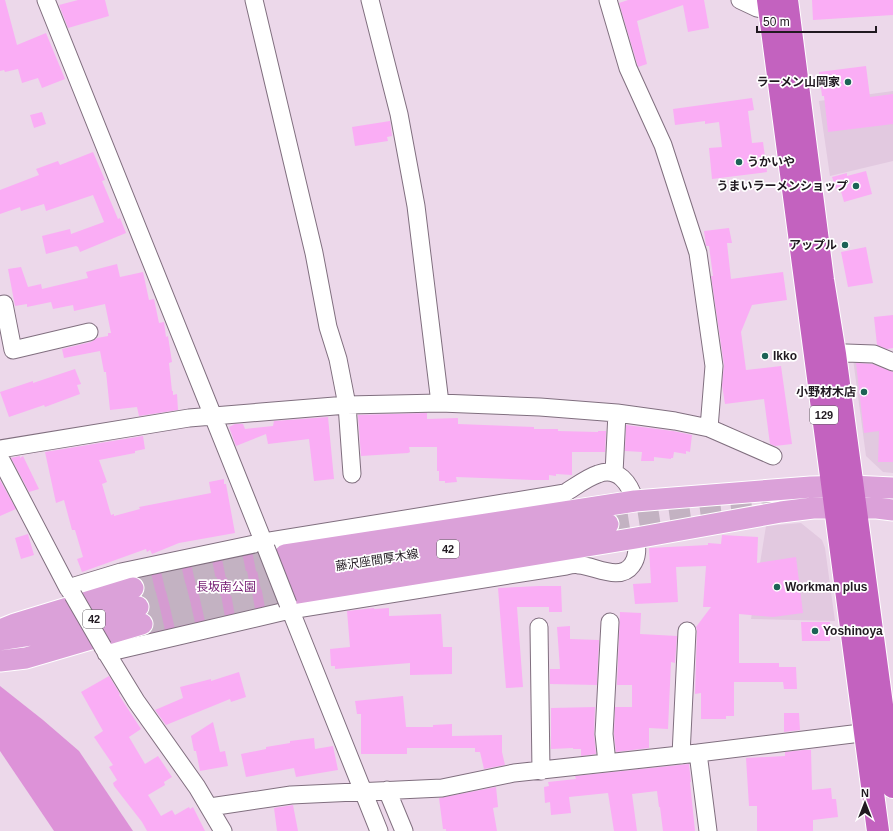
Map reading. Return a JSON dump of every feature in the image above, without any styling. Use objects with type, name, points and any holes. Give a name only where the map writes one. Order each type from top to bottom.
[{"type":"highway","name":"129","points":[[775,4],[835,354],[843,486]]},
{"type":"highway","name":"129","points":[[775,4],[846,508],[881,730],[893,787]]},
{"type":"highway","name":"129","points":[[878,831],[881,730]]},
{"type":"main road","points":[[282,575],[635,501],[843,486],[893,488]]},
{"type":"main road","points":[[282,575],[636,538],[781,512],[813,508],[877,508],[893,510]]},
{"type":"main road","name":"藤沢座間厚木線","points":[[282,575],[608,524]]},
{"type":"main road","points":[[0,630],[15,624],[138,606]]},
{"type":"main road","points":[[0,661],[26,658],[138,606]]},
{"type":"main road","name":"42","points":[[0,653],[51,632],[138,606]]},
{"type":"main road","name":"42","points":[[0,640],[51,632]]},
{"type":"street","points":[[46,0],[214,417],[282,575],[362,791],[379,831]]},
{"type":"street","points":[[254,0],[314,253],[328,327],[338,359],[347,405],[352,474]]},
{"type":"street","points":[[370,0],[399,114],[416,206],[440,403]]},
{"type":"street","points":[[608,0],[628,68],[663,145],[698,253],[714,366],[709,428]]},
{"type":"street","points":[[740,0],[757,8],[775,4]]},
{"type":"street","points":[[0,305],[4,304],[13,350],[89,332]]},
{"type":"street","points":[[835,354],[846,352],[874,354],[893,362]]},
{"type":"street","points":[[0,449],[189,418],[347,405],[440,403],[540,407],[617,413],[675,421],[709,428],[773,456]]},
{"type":"street","points":[[614,472],[617,413]]},
{"type":"street","points":[[0,458],[71,592],[136,702],[197,787],[223,831]]},
{"type":"street","points":[[105,650],[282,575],[565,493],[598,474],[614,472],[625,480],[632,491],[635,501]]},
{"type":"street","points":[[71,592],[121,572],[282,575],[578,565],[621,574],[630,568],[636,559],[636,538]]},
{"type":"street","points":[[607,763],[604,734],[610,622]]},
{"type":"street","points":[[539,627],[541,771]]},
{"type":"street","points":[[681,755],[692,650],[687,631]]},
{"type":"street","points":[[210,807],[291,794],[442,788],[514,773],[681,755],[881,730]]},
{"type":"street","points":[[698,753],[708,831]]},
{"type":"street","points":[[387,790],[404,831]]},
{"type":"shaded area","points":[[893,91],[893,161],[830,176],[819,101]]},
{"type":"shaded area","points":[[853,359],[893,365],[893,473],[883,472],[866,456]]},
{"type":"shaded area","points":[[801,523],[822,540],[825,548],[835,621],[751,619],[766,526]]},
{"type":"shaded area","points":[[0,686],[79,751],[133,831],[54,831],[0,751]]},
{"type":"green space","name":"長坂南公園","points":[[252,550],[275,607],[147,635],[134,578]]},
{"type":"building","points":[[0,0],[5,0],[17,45],[46,33],[65,79],[42,88],[38,78],[22,83],[18,69],[5,72],[4,70],[0,71]]},
{"type":"building","points":[[78,0],[105,0],[109,16],[68,28],[59,5]]},
{"type":"building","points":[[628,0],[704,0],[709,28],[688,32],[683,5],[637,21],[647,64],[638,67],[619,3]]},
{"type":"building","points":[[812,0],[893,0],[893,15],[813,20]]},
{"type":"building","points":[[866,66],[870,97],[893,94],[893,124],[828,132],[824,96],[822,96],[819,72]]},
{"type":"building","points":[[752,98],[754,110],[748,111],[752,143],[763,142],[767,172],[712,179],[709,148],[722,147],[719,122],[705,124],[705,121],[675,125],[673,109]]},
{"type":"building","points":[[42,112],[46,124],[34,128],[30,115]]},
{"type":"building","points":[[390,121],[392,136],[387,137],[388,141],[355,146],[352,127]]},
{"type":"building","points":[[93,152],[105,180],[102,181],[118,219],[120,218],[126,233],[80,252],[76,246],[46,254],[42,236],[70,229],[71,234],[104,222],[93,195],[46,211],[44,204],[21,211],[20,207],[0,214],[0,190],[39,175],[36,169],[58,161],[60,165]]},
{"type":"building","points":[[866,171],[872,194],[844,202],[840,188],[836,189],[832,177],[847,173],[847,176]]},
{"type":"building","points":[[729,228],[732,243],[727,243],[731,279],[783,272],[787,300],[752,305],[741,332],[746,370],[781,366],[792,444],[775,446],[770,444],[764,399],[725,404],[722,385],[724,365],[711,276],[713,276],[709,246],[706,246],[704,231]]},
{"type":"building","points":[[866,247],[873,283],[848,287],[841,252]]},
{"type":"building","points":[[117,264],[120,277],[143,272],[149,300],[154,299],[159,323],[164,322],[172,362],[169,363],[172,391],[173,395],[177,394],[178,410],[139,416],[137,407],[110,410],[106,372],[104,372],[100,351],[64,358],[62,349],[91,342],[97,338],[108,336],[108,333],[111,333],[105,304],[74,311],[73,305],[53,309],[51,302],[27,307],[27,304],[15,306],[8,269],[21,267],[28,287],[41,284],[42,289],[88,278],[86,272]]},
{"type":"building","points":[[893,315],[893,348],[887,349],[877,345],[874,317]]},
{"type":"building","points":[[856,363],[872,364],[893,372],[893,462],[878,462],[879,431],[864,433]]},
{"type":"building","points":[[75,369],[81,384],[77,385],[80,394],[45,407],[44,405],[9,417],[0,392]]},
{"type":"building","points":[[427,413],[427,419],[458,418],[458,424],[534,427],[534,429],[558,429],[558,431],[606,431],[605,452],[572,452],[572,475],[549,475],[549,480],[456,477],[457,482],[445,483],[445,481],[439,481],[439,471],[437,471],[437,447],[409,447],[410,452],[408,453],[361,456],[358,415]]},
{"type":"building","points":[[328,417],[334,479],[314,481],[309,439],[268,444],[266,434],[236,446],[229,427],[235,424],[243,424],[245,429],[273,426],[274,421]]},
{"type":"building","points":[[626,425],[692,435],[690,452],[686,451],[686,454],[674,452],[673,458],[671,459],[654,457],[654,461],[641,461],[642,452],[625,451]]},
{"type":"building","points":[[143,436],[145,449],[135,451],[135,453],[99,460],[107,482],[102,484],[111,515],[114,514],[114,516],[140,509],[139,507],[211,493],[209,482],[224,479],[235,533],[179,543],[152,554],[150,550],[147,552],[146,549],[82,572],[77,559],[83,557],[75,530],[72,530],[64,500],[56,503],[45,452]]},
{"type":"building","points":[[20,456],[20,458],[23,456],[39,489],[29,492],[11,458]]},
{"type":"building","points":[[0,480],[16,509],[0,516]]},
{"type":"building","points":[[28,534],[34,555],[21,559],[15,538]]},
{"type":"building","points":[[722,535],[758,537],[757,563],[796,557],[803,613],[773,617],[739,614],[739,663],[779,663],[779,667],[796,667],[797,689],[784,689],[783,682],[734,682],[734,716],[726,716],[726,719],[701,719],[701,693],[695,694],[696,627],[711,607],[703,607],[706,566],[676,567],[678,602],[635,604],[633,584],[651,583],[649,548],[708,545],[708,543],[721,544]]},
{"type":"building","points":[[561,586],[562,612],[549,612],[549,607],[517,607],[523,687],[506,688],[498,588]]},
{"type":"building","points":[[389,608],[389,616],[441,614],[443,647],[452,647],[452,674],[410,675],[410,663],[335,669],[335,666],[331,666],[330,649],[350,647],[347,611]]},
{"type":"building","points":[[620,612],[641,613],[640,634],[677,636],[675,663],[671,662],[668,729],[649,728],[649,748],[616,752],[614,734],[615,707],[632,707],[632,685],[617,685]]},
{"type":"building","points":[[801,622],[830,622],[830,641],[802,641]]},
{"type":"building","points":[[570,626],[570,639],[599,640],[597,685],[550,684],[550,669],[560,669],[557,627]]},
{"type":"building","points":[[239,672],[246,697],[231,702],[230,699],[166,725],[155,710],[183,698],[180,687],[211,679],[211,681]]},
{"type":"building","points":[[109,676],[120,694],[119,695],[141,729],[129,737],[145,764],[158,756],[172,777],[164,782],[165,785],[148,795],[161,816],[172,810],[175,815],[189,807],[190,809],[193,807],[205,831],[147,831],[142,822],[114,786],[113,783],[117,780],[109,767],[113,765],[94,737],[103,731],[81,692]]},
{"type":"building","points":[[403,696],[406,727],[433,727],[433,725],[452,724],[452,736],[502,735],[502,752],[505,765],[484,769],[480,752],[475,752],[475,748],[407,748],[407,754],[361,754],[361,714],[357,714],[355,701]]},
{"type":"building","points":[[595,707],[594,734],[596,754],[581,756],[581,749],[551,749],[551,708]]},
{"type":"building","points":[[784,713],[799,713],[800,730],[784,732]]},
{"type":"building","points":[[213,722],[220,752],[225,751],[228,766],[200,771],[191,736]]},
{"type":"building","points":[[314,738],[315,749],[333,746],[338,770],[296,777],[294,768],[246,777],[241,754],[266,749],[266,747],[290,743],[290,741]]},
{"type":"building","points":[[811,750],[812,790],[831,788],[832,799],[836,799],[838,817],[813,820],[813,831],[757,831],[757,806],[749,806],[746,758],[785,756],[785,752]]},
{"type":"building","points":[[689,764],[695,831],[663,831],[657,791],[632,794],[637,831],[614,831],[608,793],[569,797],[571,813],[551,815],[550,802],[545,803],[544,787],[549,786],[548,782],[576,779],[575,776]]},
{"type":"building","points":[[496,787],[498,807],[493,808],[497,831],[446,831],[446,829],[443,829],[439,798]]},
{"type":"building","points":[[293,805],[298,831],[277,831],[274,808]]},
{"type":"tunnel","points":[[608,524],[711,509],[814,499]]},
{"type":"tunnel","points":[[133,588],[201,572],[285,555]]},
{"type":"tunnel","points":[[138,607],[204,590],[288,574]]},
{"type":"tunnel","points":[[142,624],[208,609],[292,594]]},
{"type":"place","name":"ラーメン山岡家","points":[[848,82]]},
{"type":"place","name":"うかいや","points":[[739,162]]},
{"type":"place","name":"うまいラーメンショップ","points":[[856,186]]},
{"type":"place","name":"アップル","points":[[845,245]]},
{"type":"place","name":"Ikko","points":[[765,356]]},
{"type":"place","name":"小野材木店","points":[[864,392]]},
{"type":"place","name":"Workman plus","points":[[777,587]]},
{"type":"place","name":"Yoshinoya","points":[[815,631]]}]
